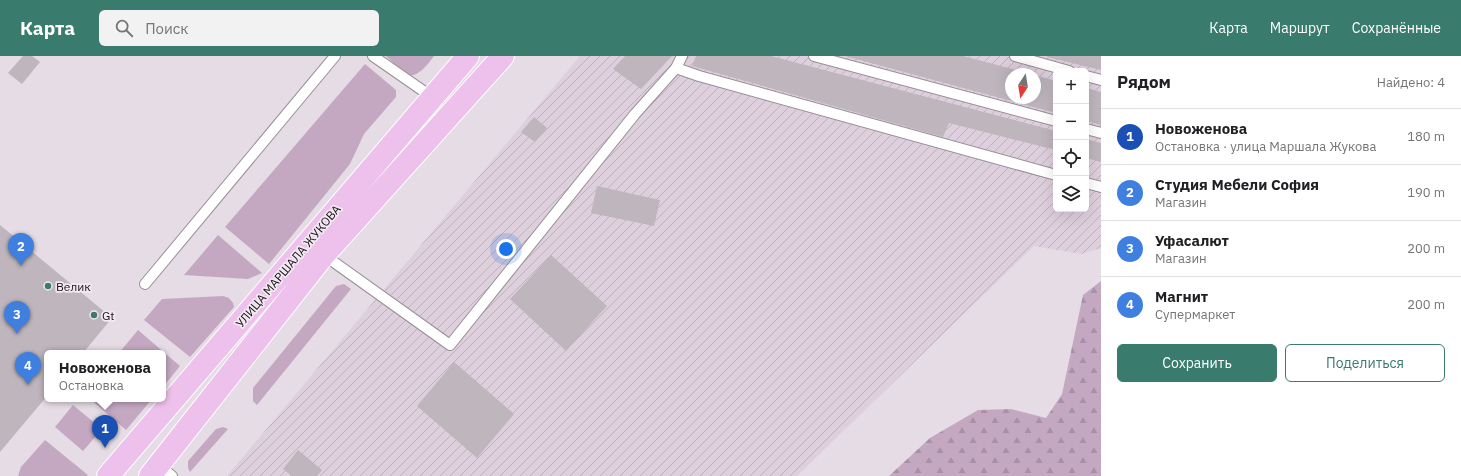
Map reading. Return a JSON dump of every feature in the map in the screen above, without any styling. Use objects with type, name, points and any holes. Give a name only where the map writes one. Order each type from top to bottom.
[{"type":"main road","name":"УЛИЦА МАРШАЛА ЖУКОВА","points":[[108,476],[468,56]]},
{"type":"main road","name":"УЛИЦА МАРШАЛА ЖУКОВА","points":[[160,472],[324,255],[503,56]]},
{"type":"lane","points":[[145,284],[335,56]]},
{"type":"lane","points":[[373,56],[432,97]]},
{"type":"lane","points":[[324,255],[450,345],[635,114],[676,68],[682,56]]},
{"type":"lane","points":[[814,56],[1053,120]]},
{"type":"lane","points":[[1015,56],[1058,68]]},
{"type":"lane","points":[[676,68],[699,76],[1053,174]]},
{"type":"lane","points":[[1089,77],[1101,80]]},
{"type":"lane","points":[[1089,130],[1101,133]]},
{"type":"lane","points":[[1089,184],[1101,187]]},
{"type":"shaded area","points":[[580,56],[1101,56],[1101,248],[1081,254],[1034,246],[797,476],[227,476]]},
{"type":"green space","points":[[386,56],[434,56],[419,72],[412,76],[407,76]]},
{"type":"green space","points":[[365,64],[396,90],[396,97],[364,134],[350,164],[269,264],[225,227]]},
{"type":"green space","points":[[218,235],[262,273],[248,279],[184,275]]},
{"type":"green space","points":[[1101,281],[1101,476],[889,476],[930,438],[978,410],[1011,409],[1046,418],[1062,394],[1083,295]]},
{"type":"green space","points":[[344,284],[351,289],[257,405],[253,401],[253,388],[336,286]]},
{"type":"green space","points":[[223,296],[229,298],[234,307],[190,357],[144,320],[162,299]]},
{"type":"green space","points":[[138,330],[161,350],[121,350]]},
{"type":"green space","points":[[166,354],[180,366],[166,383]]},
{"type":"green space","points":[[93,402],[149,402],[126,430]]},
{"type":"green space","points":[[73,405],[102,429],[83,451],[55,427]]},
{"type":"green space","points":[[223,427],[228,429],[190,472],[188,468],[188,461],[216,429]]},
{"type":"green space","points":[[45,440],[88,475],[18,476],[21,467]]},
{"type":"building","points":[[23,56],[32,56],[40,62],[22,84],[8,73]]},
{"type":"building","points":[[625,56],[672,56],[641,89],[613,69]]},
{"type":"building","points":[[696,56],[771,56],[1053,130],[1053,149],[949,123],[943,137],[692,66]]},
{"type":"building","points":[[845,56],[963,56],[1008,68],[1005,68],[1005,99]]},
{"type":"building","points":[[1101,56],[1101,70],[1047,57]]},
{"type":"building","points":[[1041,77],[1053,80],[1053,112],[1023,104],[1041,104]]},
{"type":"building","points":[[1089,89],[1101,92],[1101,125],[1089,122]]},
{"type":"building","points":[[534,117],[547,128],[535,142],[521,132]]},
{"type":"building","points":[[1089,140],[1101,143],[1101,162],[1089,159]]},
{"type":"building","points":[[597,186],[660,200],[654,226],[591,213]]},
{"type":"building","points":[[0,225],[112,318],[85,350],[44,350],[44,400],[0,452]]},
{"type":"building","points":[[551,255],[607,306],[566,351],[510,299]]},
{"type":"building","points":[[454,362],[514,414],[477,458],[417,406]]},
{"type":"building","points":[[298,450],[322,470],[317,476],[292,476],[283,469]]},
{"type":"place","name":"Студия Мебели София","points":[[21,266]]},
{"type":"place","name":"Велик","points":[[48,286]]},
{"type":"place","name":"Gt","points":[[94,315]]},
{"type":"place","name":"Уфасалют","points":[[17,334]]},
{"type":"place","name":"Магнит","points":[[28,385]]},
{"type":"place","name":"Новоженова","points":[[105,448]]}]
